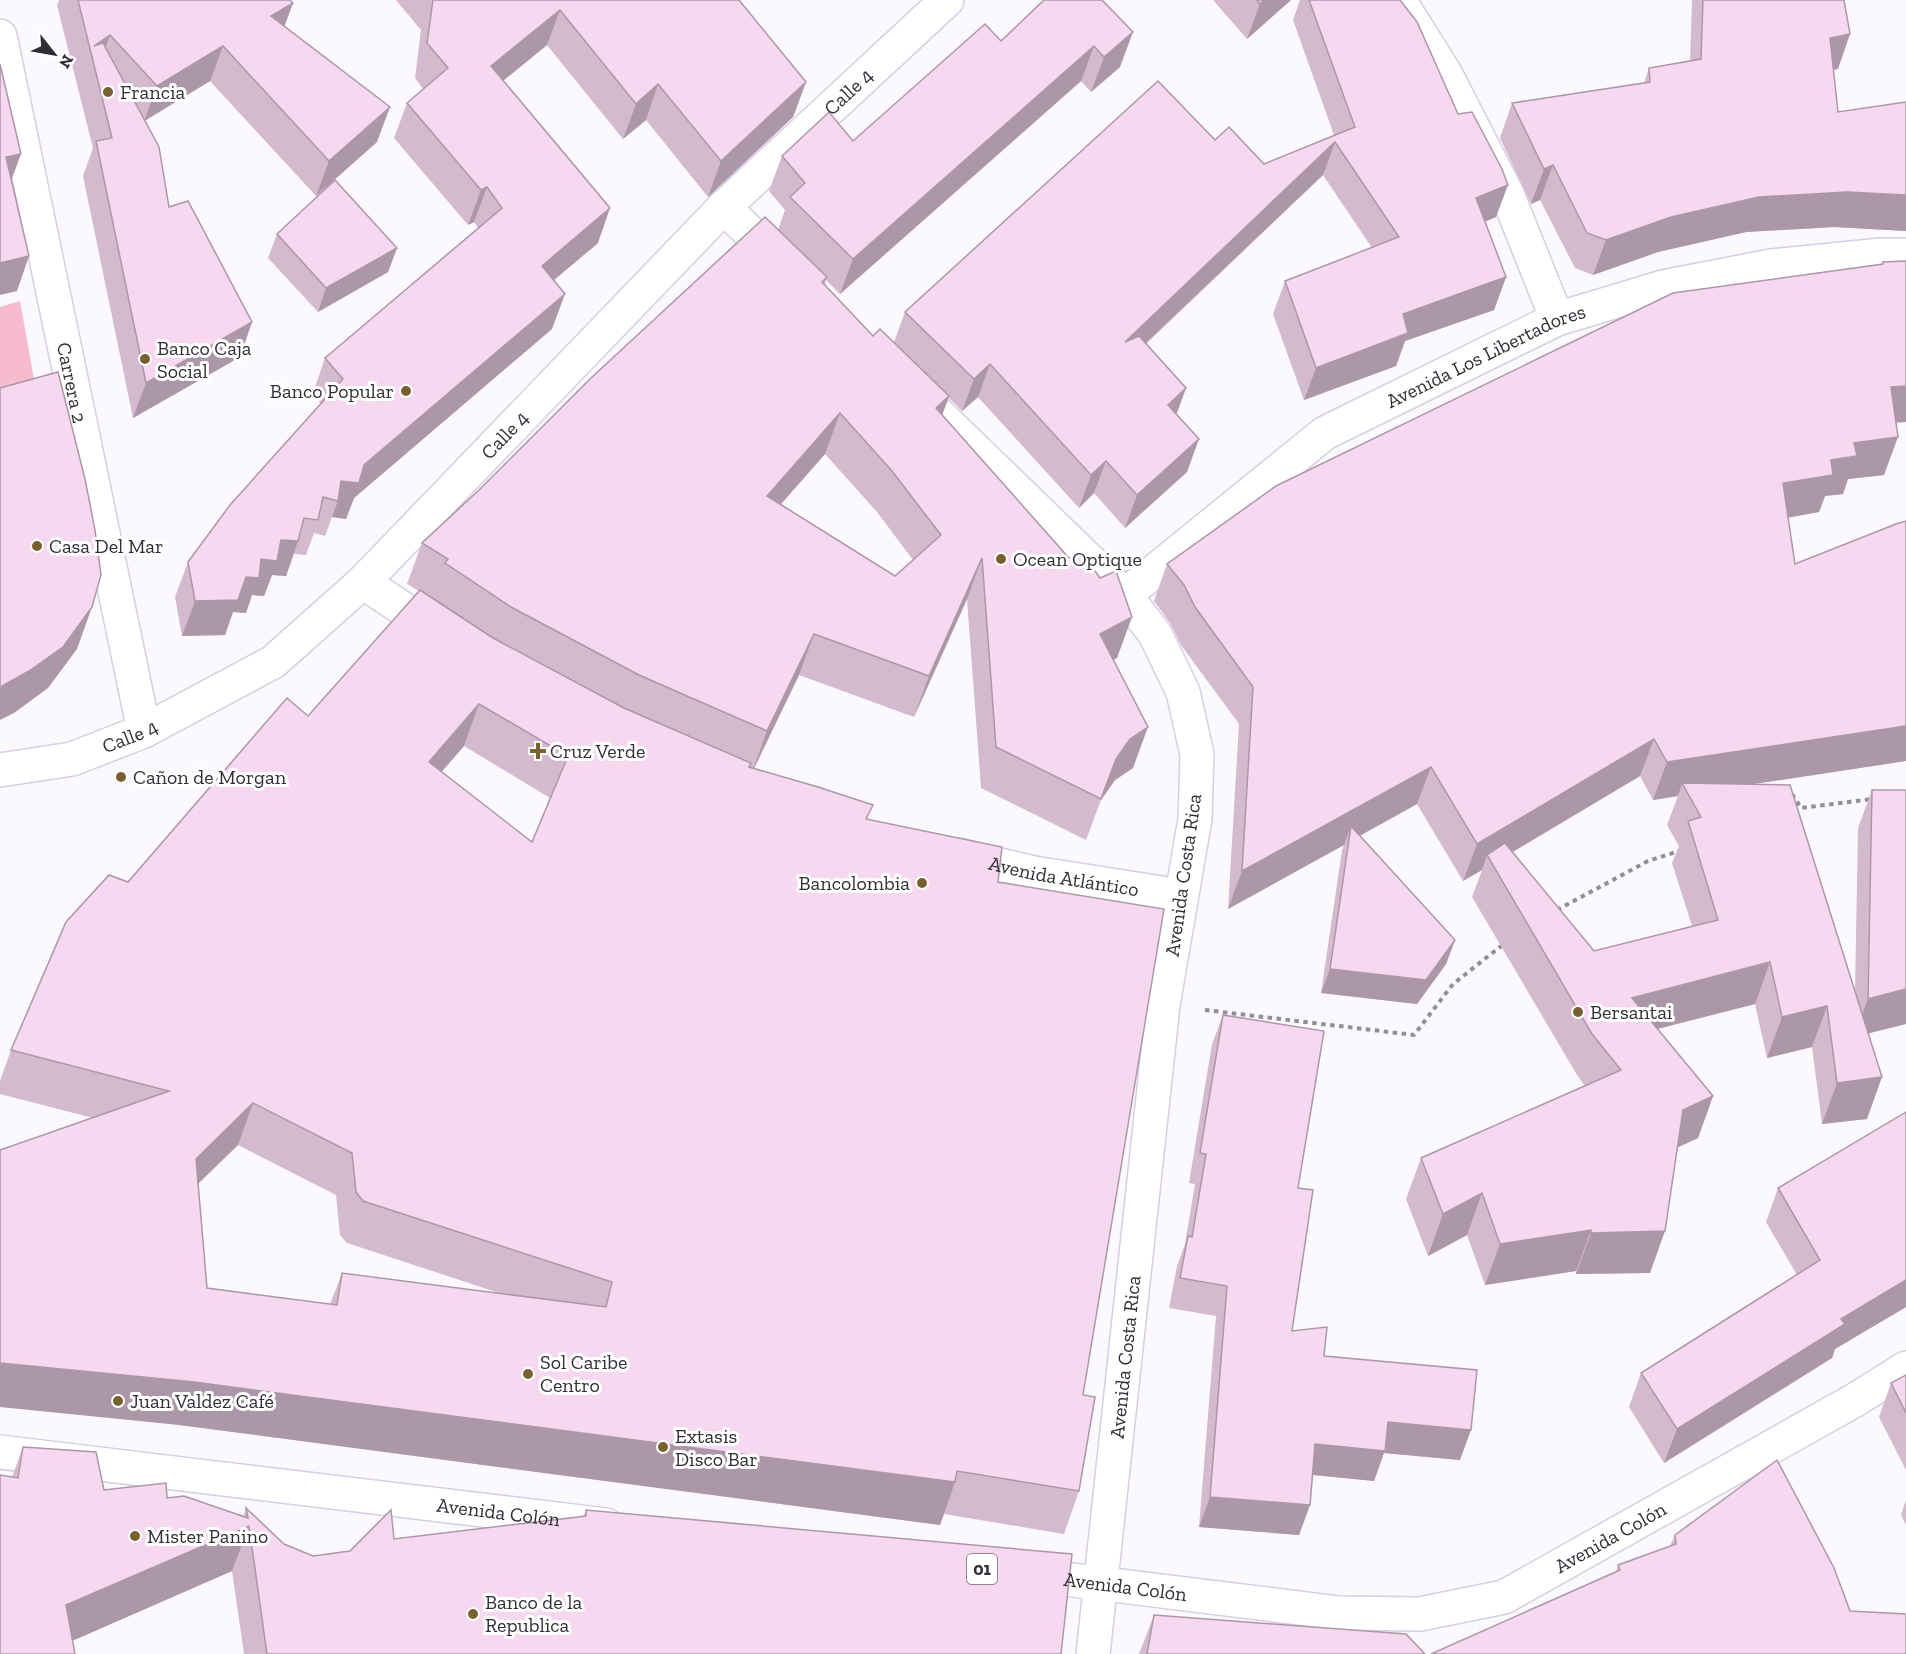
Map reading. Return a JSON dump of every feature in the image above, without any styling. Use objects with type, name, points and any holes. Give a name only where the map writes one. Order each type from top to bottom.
[{"type":"main road","name":"Calle 4","points":[[0,770],[72,759],[144,731],[273,662],[363,582],[724,207],[946,0]]},
{"type":"main road","points":[[1400,0],[1445,73],[1507,194],[1557,319]]},
{"type":"main road","name":"Carrera 2","points":[[0,36],[144,731]]},
{"type":"main road","points":[[724,207],[801,281]]},
{"type":"main road","name":"Avenida Los Libertadores","points":[[1125,595],[1325,433],[1557,319],[1663,287],[1771,266],[1882,255],[1906,255]]},
{"type":"main road","name":"Avenida Costa Rica","points":[[912,389],[1125,595],[1155,634],[1183,692],[1197,754],[1195,819],[1163,1005],[1093,1654]]},
{"type":"main road","points":[[363,582],[467,651]]},
{"type":"main road","name":"Avenida Atlántico","points":[[924,847],[1034,873],[1181,896]]},
{"type":"main road","name":"Avenida Colón","points":[[995,1571],[1339,1613],[1420,1614],[1504,1597],[1845,1406],[1906,1368]]},
{"type":"main road","name":"Avenida Colón","points":[[0,1452],[631,1527]]},
{"type":"path","points":[[1788,789],[1801,808]]},
{"type":"path","points":[[1790,812],[1801,808],[1883,798]]},
{"type":"path","points":[[1557,910],[1648,861],[1681,850]]},
{"type":"path","points":[[1163,1005],[1414,1035],[1453,984],[1508,941]]},
{"type":"shaded area","points":[[20,301],[39,407],[0,419],[0,307]]},
{"type":"building","points":[[78,0],[290,0],[293,3],[271,16],[390,107],[329,161],[223,46],[157,86],[110,35],[94,46],[103,43],[159,147],[169,207],[188,201],[252,322],[146,383],[96,141],[112,138]]},
{"type":"building","points":[[433,0],[739,0],[806,82],[721,161],[658,84],[636,104],[560,10],[491,66],[610,208],[542,266],[565,294],[364,465],[359,483],[341,481],[338,501],[323,497],[318,520],[304,518],[298,541],[281,540],[277,561],[261,559],[259,578],[246,577],[238,600],[195,601],[188,562],[230,505],[343,379],[325,358],[502,208],[487,187],[481,190],[407,103],[448,68],[427,43]]},
{"type":"building","points":[[1044,0],[1102,0],[1133,32],[1104,57],[1094,46],[853,259],[790,197],[805,183],[782,156],[829,112],[853,141],[985,24],[1001,41]]},
{"type":"building","points":[[1309,0],[1400,0],[1417,22],[1458,114],[1472,112],[1508,185],[1476,198],[1506,277],[1403,314],[1408,333],[1316,368],[1285,281],[1399,237],[1335,142],[1125,342],[1139,336],[1186,388],[1168,405],[1199,439],[1137,495],[1106,461],[1091,475],[990,364],[974,379],[905,312],[1158,81],[1215,140],[1229,127],[1264,164],[1355,127]]},
{"type":"building","points":[[1703,0],[1844,0],[1850,34],[1830,38],[1838,112],[1906,102],[1906,195],[1847,192],[1759,197],[1671,217],[1606,240],[1587,233],[1553,165],[1544,169],[1512,103],[1650,82],[1649,68],[1701,59]]},
{"type":"building","points":[[0,64],[21,154],[6,157],[29,256],[0,263]]},
{"type":"building","points":[[335,180],[397,248],[326,288],[277,234]]},
{"type":"building","points":[[765,217],[827,277],[822,282],[873,336],[880,329],[949,396],[936,408],[1069,558],[1081,551],[1100,578],[1116,571],[1132,617],[1100,634],[1148,727],[1130,739],[1116,759],[1101,799],[996,747],[982,558],[929,676],[814,634],[767,731],[639,675],[511,607],[445,563],[448,559],[422,543],[480,489],[591,378]],"holes":[[[840,413],[892,471],[941,535],[895,576],[767,496]]]},
{"type":"building","points":[[1906,261],[1906,386],[1891,387],[1898,437],[1854,443],[1857,456],[1831,460],[1833,475],[1783,483],[1795,564],[1906,521],[1906,726],[1667,762],[1654,739],[1477,844],[1431,767],[1242,871],[1253,687],[1195,607],[1184,585],[1167,564],[1276,486],[1673,293],[1883,264],[1883,262]]},
{"type":"building","name":"Casa Del Mar","points":[[58,372],[85,479],[101,575],[92,607],[63,647],[29,671],[0,687],[0,388]]},
{"type":"building","points":[[420,590],[493,638],[624,708],[751,763],[749,767],[873,805],[866,819],[1002,847],[998,882],[1164,909],[1083,1395],[1095,1397],[1079,1491],[957,1471],[955,1482],[194,1382],[0,1363],[0,1150],[169,1091],[11,1050],[66,922],[109,875],[128,882],[287,698],[308,716]],"holes":[[[479,704],[568,756],[532,842],[429,762]],[[253,1103],[352,1153],[356,1192],[363,1201],[612,1282],[606,1307],[342,1273],[337,1305],[207,1288],[196,1159]]]},
{"type":"building","points":[[1682,783],[1790,785],[1882,1077],[1837,1083],[1827,1006],[1782,1017],[1770,962],[1632,998],[1713,1096],[1683,1110],[1665,1231],[1591,1233],[1591,1230],[1500,1244],[1482,1193],[1443,1214],[1421,1158],[1621,1070],[1592,1034],[1487,855],[1505,843],[1594,951],[1718,920],[1688,821],[1701,817]]},
{"type":"building","points":[[1872,790],[1906,790],[1906,989],[1868,999]]},
{"type":"building","points":[[1351,826],[1455,940],[1426,980],[1330,969]]},
{"type":"building","points":[[1223,1015],[1324,1031],[1298,1188],[1313,1190],[1292,1331],[1327,1327],[1324,1356],[1477,1370],[1471,1430],[1388,1422],[1385,1451],[1315,1444],[1310,1505],[1210,1497],[1227,1286],[1180,1278],[1188,1236],[1192,1237],[1206,1154],[1200,1153]]},
{"type":"building","points":[[1906,1112],[1906,1280],[1841,1319],[1845,1324],[1677,1429],[1641,1373],[1820,1260],[1778,1188]]},
{"type":"building","points":[[1906,1375],[1906,1413],[1891,1383]]},
{"type":"building","points":[[23,1447],[96,1452],[104,1490],[166,1483],[167,1498],[184,1496],[248,1518],[246,1508],[284,1544],[313,1556],[350,1551],[391,1510],[394,1539],[586,1516],[586,1510],[1072,1554],[1061,1654],[267,1654],[249,1526],[66,1605],[75,1654],[0,1654],[0,1475],[18,1478]]},
{"type":"building","points":[[1777,1460],[1834,1568],[1850,1611],[1906,1614],[1906,1654],[1431,1654],[1620,1570],[1618,1565],[1676,1544],[1675,1535]]},
{"type":"building","points":[[1154,1615],[1406,1634],[1425,1654],[1147,1654]]},
{"type":"place","name":"Francia","points":[[108,92]]},
{"type":"place","name":"Banco Caja Social","points":[[145,359]]},
{"type":"place","name":"Banco Popular","points":[[406,391]]},
{"type":"place","name":"Casa Del Mar","points":[[37,546]]},
{"type":"place","name":"Ocean Optique","points":[[1001,559]]},
{"type":"place","name":"Cruz Verde","points":[[538,751]]},
{"type":"place","name":"Cañon de Morgan","points":[[121,777]]},
{"type":"place","name":"Bancolombia","points":[[922,883]]},
{"type":"place","name":"Bersantai","points":[[1578,1012]]},
{"type":"place","name":"Sol Caribe Centro","points":[[528,1374]]},
{"type":"place","name":"Juan Valdez Café","points":[[118,1401]]},
{"type":"place","name":"Extasis Disco Bar","points":[[663,1447]]},
{"type":"place","name":"Mister Panino","points":[[135,1536]]},
{"type":"place","name":"Banco de la Republica","points":[[473,1614]]}]
